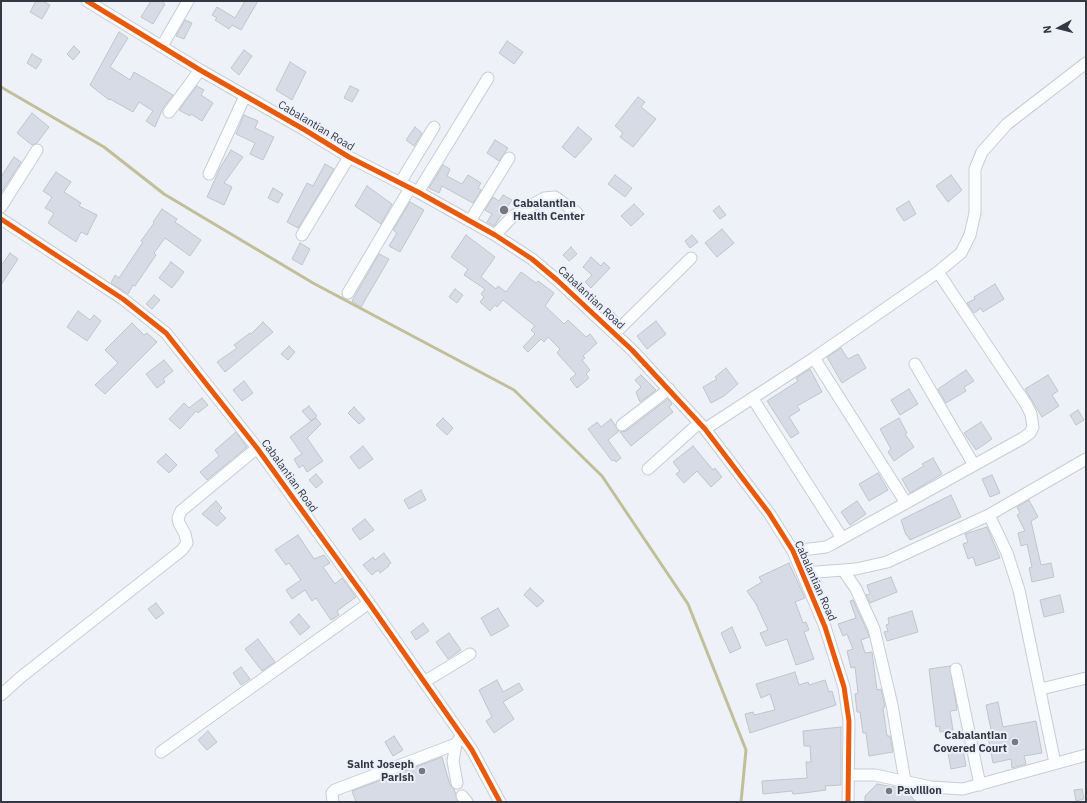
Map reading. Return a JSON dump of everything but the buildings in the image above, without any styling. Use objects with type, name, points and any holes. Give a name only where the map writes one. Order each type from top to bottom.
[{"type":"street","name":"Cabalantian Road","points":[[88,1],[200,70],[349,157],[470,221],[532,259],[558,280],[615,333],[669,389],[702,426],[764,507],[793,551],[804,573],[832,648],[844,687],[849,721],[850,775],[848,802]]},
{"type":"street","points":[[162,46],[188,1]]},
{"type":"street","points":[[648,469],[702,426],[753,399],[938,272],[961,252],[970,235],[975,213],[975,168],[982,152],[1007,124],[1086,63]]},
{"type":"street","points":[[169,112],[200,70]]},
{"type":"street","points":[[348,293],[409,188],[488,78]]},
{"type":"street","points":[[209,174],[245,96]]},
{"type":"street","points":[[409,188],[434,127]]},
{"type":"street","points":[[1,207],[36,150]]},
{"type":"street","points":[[302,234],[349,157]]},
{"type":"street","points":[[470,221],[509,158]]},
{"type":"street","points":[[495,235],[514,216],[544,198],[555,197],[577,213]]},
{"type":"street","name":"Cabalantian Road","points":[[1,219],[118,295],[166,333],[257,448],[369,603],[424,682],[459,740],[500,802]]},
{"type":"street","points":[[615,333],[691,258]]},
{"type":"street","points":[[793,551],[826,547],[1026,436],[1033,427],[1034,421],[1032,414],[938,272]]},
{"type":"street","points":[[814,358],[906,503]]},
{"type":"street","points":[[915,364],[974,465]]},
{"type":"street","points":[[622,426],[669,389]]},
{"type":"street","points":[[753,399],[842,538]]},
{"type":"street","points":[[1,695],[21,677],[182,550],[187,543],[185,534],[179,523],[178,518],[180,511],[257,448]]},
{"type":"street","points":[[804,573],[877,566],[887,562],[989,515],[1086,459]]},
{"type":"street","points":[[989,515],[1006,553],[1019,590],[1041,689],[1055,763]]},
{"type":"street","points":[[843,570],[856,589],[874,629],[892,705],[905,781]]},
{"type":"street","points":[[161,752],[369,603]]},
{"type":"street","points":[[424,682],[470,654]]},
{"type":"street","points":[[956,669],[980,785]]},
{"type":"street","points":[[1041,689],[1086,678]]},
{"type":"street","points":[[457,783],[452,761],[459,740]]},
{"type":"street","points":[[333,802],[332,793],[335,790],[459,740]]},
{"type":"street","points":[[850,775],[875,775],[947,789],[963,789],[1086,755]]},
{"type":"waterway","points":[[1,87],[104,147],[164,194],[313,283],[514,390],[602,476],[688,604],[746,750],[741,802]]},
{"type":"cycle path","points":[[87,1],[200,70],[349,157],[418,192],[495,235],[532,259],[557,280],[632,350],[705,429],[769,513],[793,551],[825,627],[844,687],[849,721],[848,802]]},
{"type":"cycle path","points":[[1,219],[123,299],[166,333],[257,448],[369,603],[472,750],[500,802]]},
{"type":"place","name":"Cabalantian Health Center","points":[[504,210]]},
{"type":"place","name":"Cabalantian Covered Court","points":[[1015,742]]},
{"type":"place","name":"Saint Joseph Parish","points":[[422,771]]},
{"type":"place","name":"Pavillion","points":[[889,791]]}]
